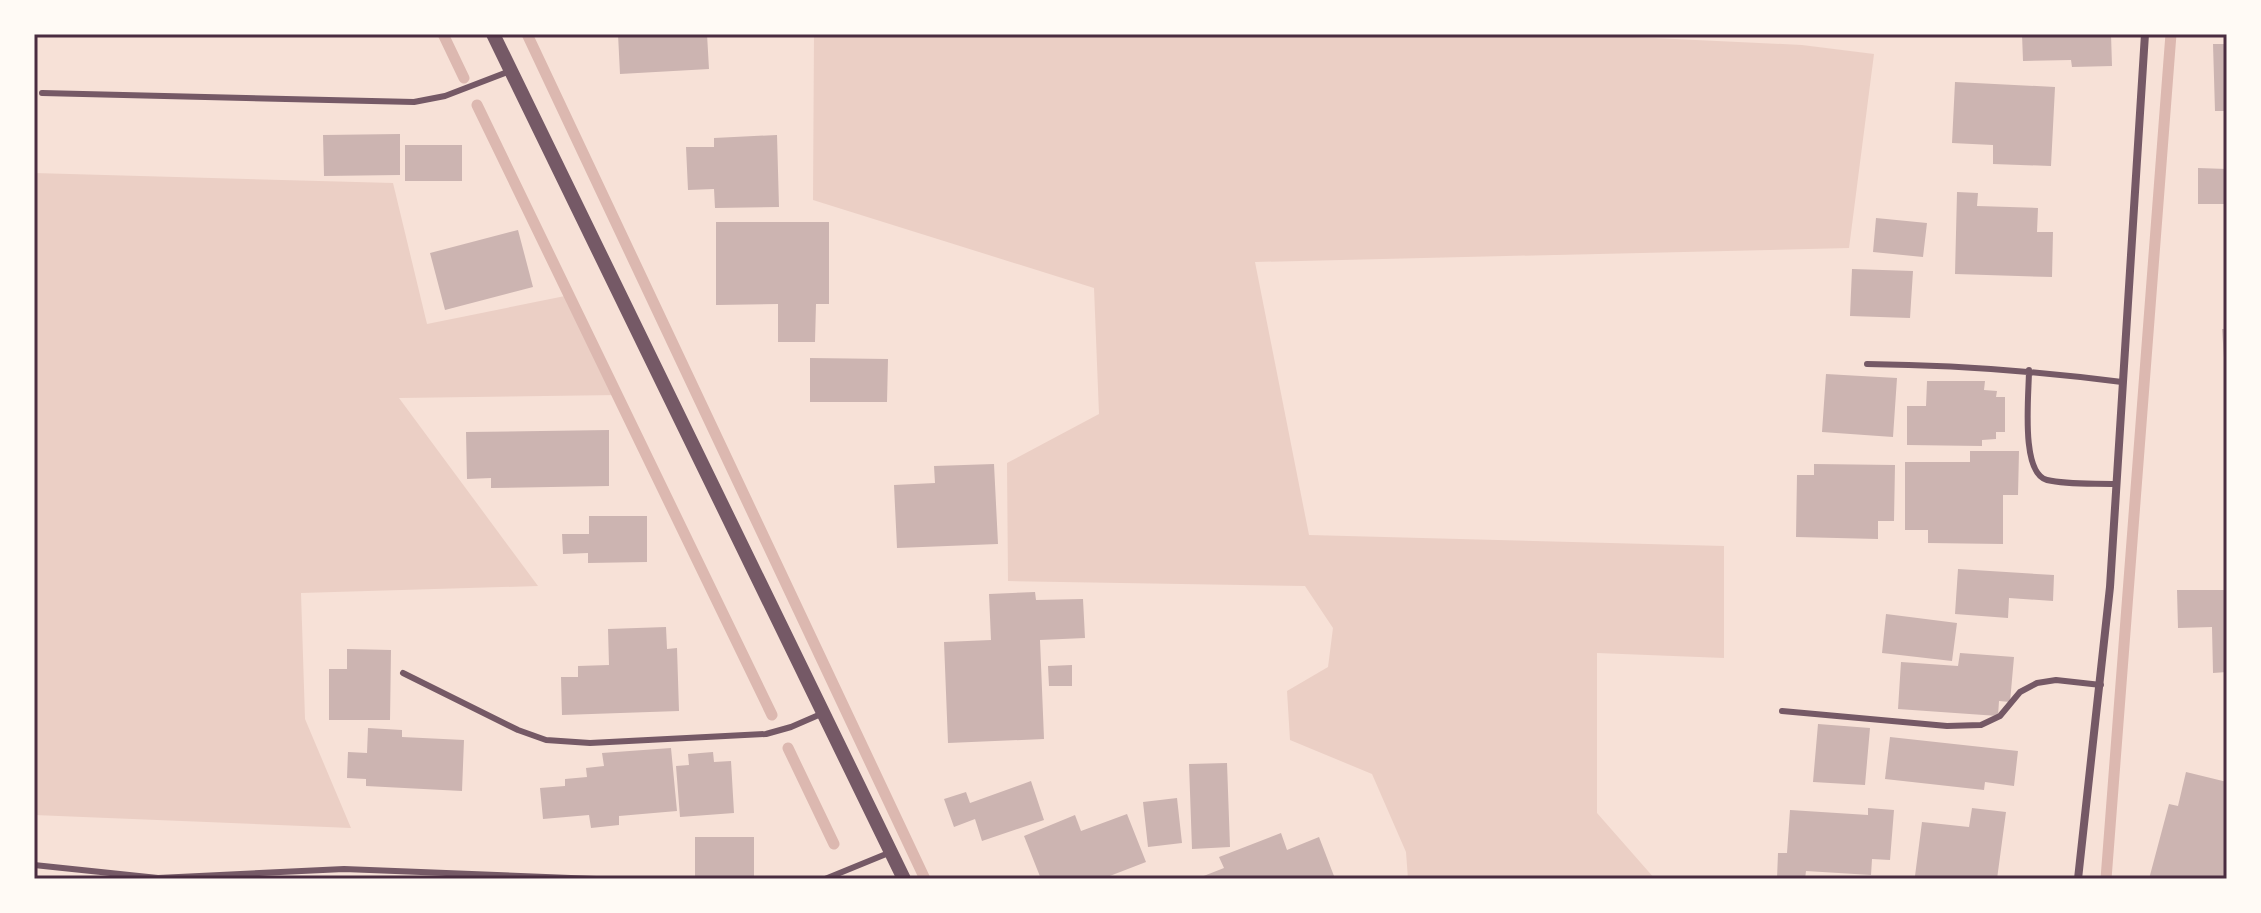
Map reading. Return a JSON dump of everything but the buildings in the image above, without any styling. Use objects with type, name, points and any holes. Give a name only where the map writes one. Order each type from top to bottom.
[{"type":"street","points":[[493,34],[821,714],[904,879]]},
{"type":"street","points":[[2078,879],[2110,587],[2145,34]]},
{"type":"lane","points":[[42,93],[414,102],[445,96],[510,71]]},
{"type":"lane","points":[[1867,364],[2029,370],[2122,382]]},
{"type":"lane","points":[[2029,370],[2029,455],[2035,472],[2045,480],[2116,484]]},
{"type":"lane","points":[[403,673],[518,730],[546,740],[590,743],[766,734],[821,714]]},
{"type":"lane","points":[[1782,711],[1947,726],[1981,725],[2000,716],[2020,692],[2037,683],[2056,680],[2101,685]]},
{"type":"lane","points":[[825,879],[891,852]]},
{"type":"lane","points":[[34,865],[158,878],[344,869],[596,879]]},
{"type":"shaded area","points":[[814,34],[1570,34],[1802,45],[1874,54],[1849,248],[1255,262],[1309,535],[1724,546],[1724,658],[1597,653],[1597,813],[1655,879],[1408,879],[1406,852],[1372,774],[1290,740],[1287,691],[1328,667],[1333,628],[1305,586],[1008,581],[1007,463],[1099,414],[1094,288],[813,200]]},
{"type":"shaded area","points":[[34,173],[393,183],[427,324],[570,295],[619,395],[399,398],[538,586],[301,593],[305,719],[351,828],[34,815]]},
{"type":"waterway","points":[[443,34],[464,78]]},
{"type":"waterway","points":[[527,34],[925,879]]},
{"type":"waterway","points":[[2106,879],[2171,34]]},
{"type":"waterway","points":[[477,105],[772,715]]},
{"type":"waterway","points":[[788,748],[834,844]]}]
